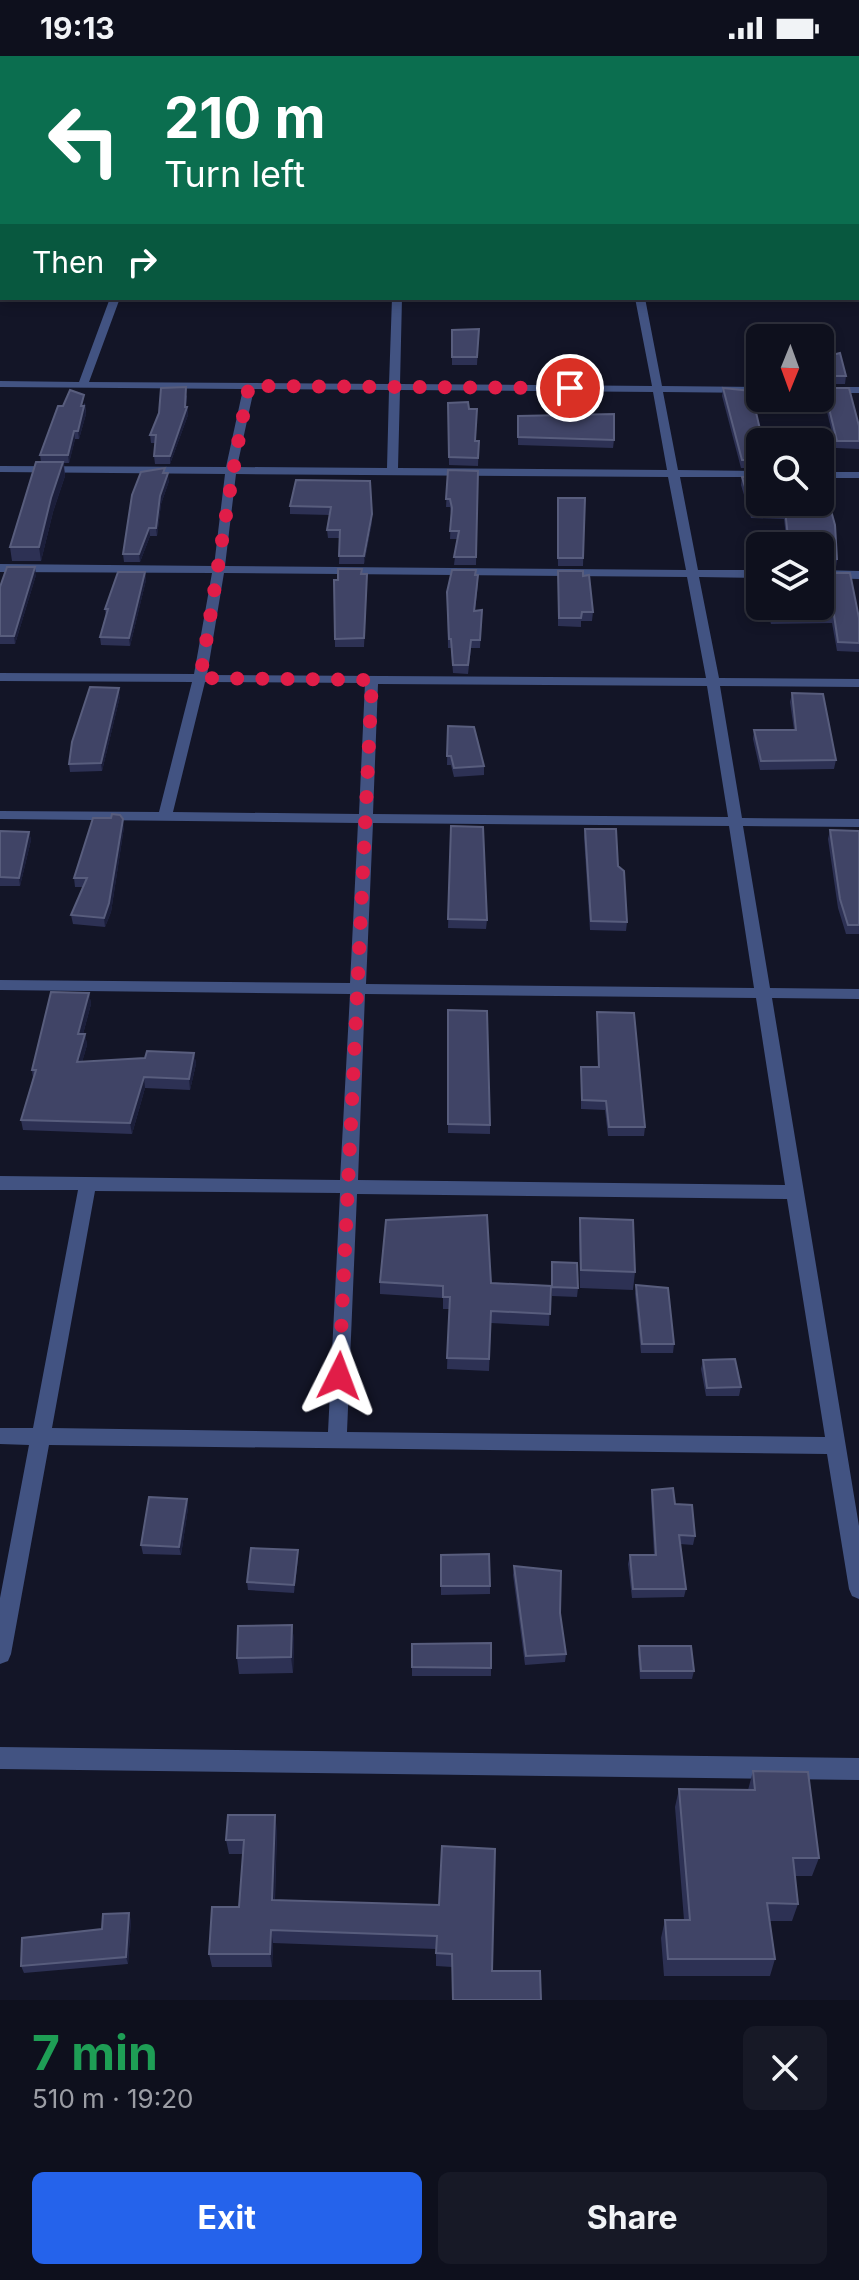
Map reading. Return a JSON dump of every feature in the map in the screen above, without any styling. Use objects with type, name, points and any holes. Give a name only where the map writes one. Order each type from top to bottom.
[{"type":"street","points":[[83,385],[114,300]]},
{"type":"street","points":[[392,472],[397,300]]},
{"type":"street","points":[[640,300],[671,474],[713,682],[859,1589]]},
{"type":"street","points":[[0,384],[746,390]]},
{"type":"street","points":[[165,816],[200,678],[219,570],[231,471],[249,386]]},
{"type":"street","points":[[834,390],[859,390]]},
{"type":"street","points":[[0,469],[746,474]]},
{"type":"street","points":[[834,475],[859,475]]},
{"type":"street","points":[[0,568],[746,574]]},
{"type":"street","points":[[834,574],[859,575]]},
{"type":"street","points":[[0,677],[859,683]]},
{"type":"street","points":[[337,1440],[372,680]]},
{"type":"street","points":[[0,815],[859,823]]},
{"type":"street","points":[[0,985],[859,994]]},
{"type":"street","points":[[0,1183],[795,1192]]},
{"type":"street","points":[[0,1654],[88,1184]]},
{"type":"street","points":[[0,1436],[836,1446]]},
{"type":"street","points":[[0,1758],[859,1769]]},
{"type":"building","points":[[479,329],[477,357],[452,357],[452,330]]},
{"type":"building","points":[[840,353],[846,376],[834,376],[834,354]]},
{"type":"building","points":[[186,387],[187,407],[170,456],[154,456],[156,435],[150,435],[159,413],[161,388]]},
{"type":"building","points":[[723,388],[746,390],[746,412],[756,412],[760,428],[746,428],[746,460],[742,460]]},
{"type":"building","points":[[834,388],[849,388],[859,426],[859,441],[837,441],[830,412],[834,412]]},
{"type":"building","points":[[70,390],[84,395],[81,406],[84,406],[68,455],[40,455],[58,406],[63,406]]},
{"type":"building","points":[[468,402],[469,409],[477,409],[475,441],[479,441],[478,458],[449,457],[448,403]]},
{"type":"building","points":[[614,414],[614,440],[518,437],[518,416]]},
{"type":"building","points":[[36,462],[63,462],[39,547],[10,547]]},
{"type":"building","points":[[165,468],[163,473],[168,473],[160,496],[156,528],[149,528],[139,554],[123,554],[132,495],[141,472]]},
{"type":"building","points":[[448,470],[478,471],[476,557],[454,557],[459,531],[450,531],[452,508],[450,499],[446,499]]},
{"type":"building","points":[[296,480],[370,481],[372,514],[364,556],[339,556],[340,530],[327,530],[331,507],[290,506]]},
{"type":"building","points":[[558,498],[585,498],[583,558],[558,558]]},
{"type":"building","points":[[786,516],[833,516],[837,559],[834,559],[834,532],[787,532]]},
{"type":"building","points":[[7,567],[35,567],[14,636],[0,636],[0,587]]},
{"type":"building","points":[[338,569],[362,569],[361,574],[367,574],[364,638],[335,639],[334,580],[338,580]]},
{"type":"building","points":[[452,570],[476,570],[475,575],[478,575],[474,611],[482,610],[480,640],[471,640],[468,665],[453,665],[447,592]]},
{"type":"building","points":[[558,571],[583,571],[583,576],[589,575],[593,612],[582,612],[581,618],[559,618]]},
{"type":"building","points":[[118,572],[145,572],[129,638],[100,637],[108,609],[105,609]]},
{"type":"building","points":[[834,573],[850,573],[859,618],[859,643],[838,642],[834,615]]},
{"type":"building","points":[[90,687],[119,688],[101,763],[69,764],[72,742]]},
{"type":"building","points":[[792,693],[823,694],[836,760],[761,761],[754,730],[796,730]]},
{"type":"building","points":[[448,726],[474,727],[484,766],[454,768],[451,756],[447,756]]},
{"type":"building","points":[[112,814],[120,815],[123,819],[104,918],[71,915],[87,878],[74,878],[93,818],[111,818]]},
{"type":"building","points":[[451,826],[483,827],[487,920],[448,919]]},
{"type":"building","points":[[585,829],[616,829],[618,866],[624,871],[627,922],[591,921]]},
{"type":"building","points":[[830,830],[859,831],[859,925],[848,925],[840,899]]},
{"type":"building","points":[[0,831],[29,832],[19,878],[0,877]]},
{"type":"building","points":[[51,992],[89,993],[78,1034],[85,1034],[77,1062],[145,1058],[147,1051],[194,1053],[189,1079],[144,1077],[130,1123],[21,1120],[36,1070],[32,1070]]},
{"type":"building","points":[[448,1010],[487,1011],[490,1125],[448,1124]]},
{"type":"building","points":[[597,1012],[634,1013],[645,1127],[609,1127],[606,1101],[582,1100],[581,1067],[599,1067]]},
{"type":"building","points":[[487,1215],[491,1283],[551,1286],[550,1314],[491,1311],[489,1359],[447,1358],[450,1297],[443,1297],[443,1286],[380,1282],[386,1220]]},
{"type":"building","points":[[580,1218],[633,1220],[635,1272],[581,1270]]},
{"type":"building","points":[[552,1262],[577,1263],[578,1288],[552,1287]]},
{"type":"building","points":[[636,1285],[668,1288],[674,1344],[642,1344]]},
{"type":"building","points":[[735,1359],[741,1387],[707,1388],[703,1360]]},
{"type":"building","points":[[673,1488],[675,1504],[692,1505],[695,1536],[679,1535],[686,1589],[633,1589],[630,1555],[656,1555],[652,1490]]},
{"type":"building","points":[[149,1497],[187,1499],[179,1547],[141,1545]]},
{"type":"building","points":[[251,1548],[298,1550],[294,1585],[247,1582]]},
{"type":"building","points":[[489,1554],[490,1586],[441,1586],[441,1555]]},
{"type":"building","points":[[514,1566],[561,1571],[560,1613],[566,1654],[526,1656]]},
{"type":"building","points":[[292,1625],[291,1657],[237,1658],[238,1626]]},
{"type":"building","points":[[491,1643],[491,1668],[412,1667],[412,1644]]},
{"type":"building","points":[[639,1646],[691,1646],[694,1671],[641,1671]]},
{"type":"building","points":[[753,1771],[808,1772],[819,1858],[793,1858],[798,1904],[767,1903],[775,1959],[668,1959],[665,1920],[690,1920],[679,1789],[755,1790]]},
{"type":"building","points":[[228,1815],[275,1815],[272,1900],[439,1905],[442,1846],[495,1849],[492,1971],[540,1971],[541,2000],[453,2000],[452,1954],[436,1953],[437,1936],[271,1930],[270,1954],[209,1954],[212,1907],[239,1907],[244,1840],[226,1840]]},
{"type":"building","points":[[129,1913],[126,1957],[21,1966],[22,1938],[102,1929],[103,1914]]},
{"type":"route","points":[[339,1376],[372,680],[200,678],[219,570],[231,471],[249,386],[570,388]]}]
